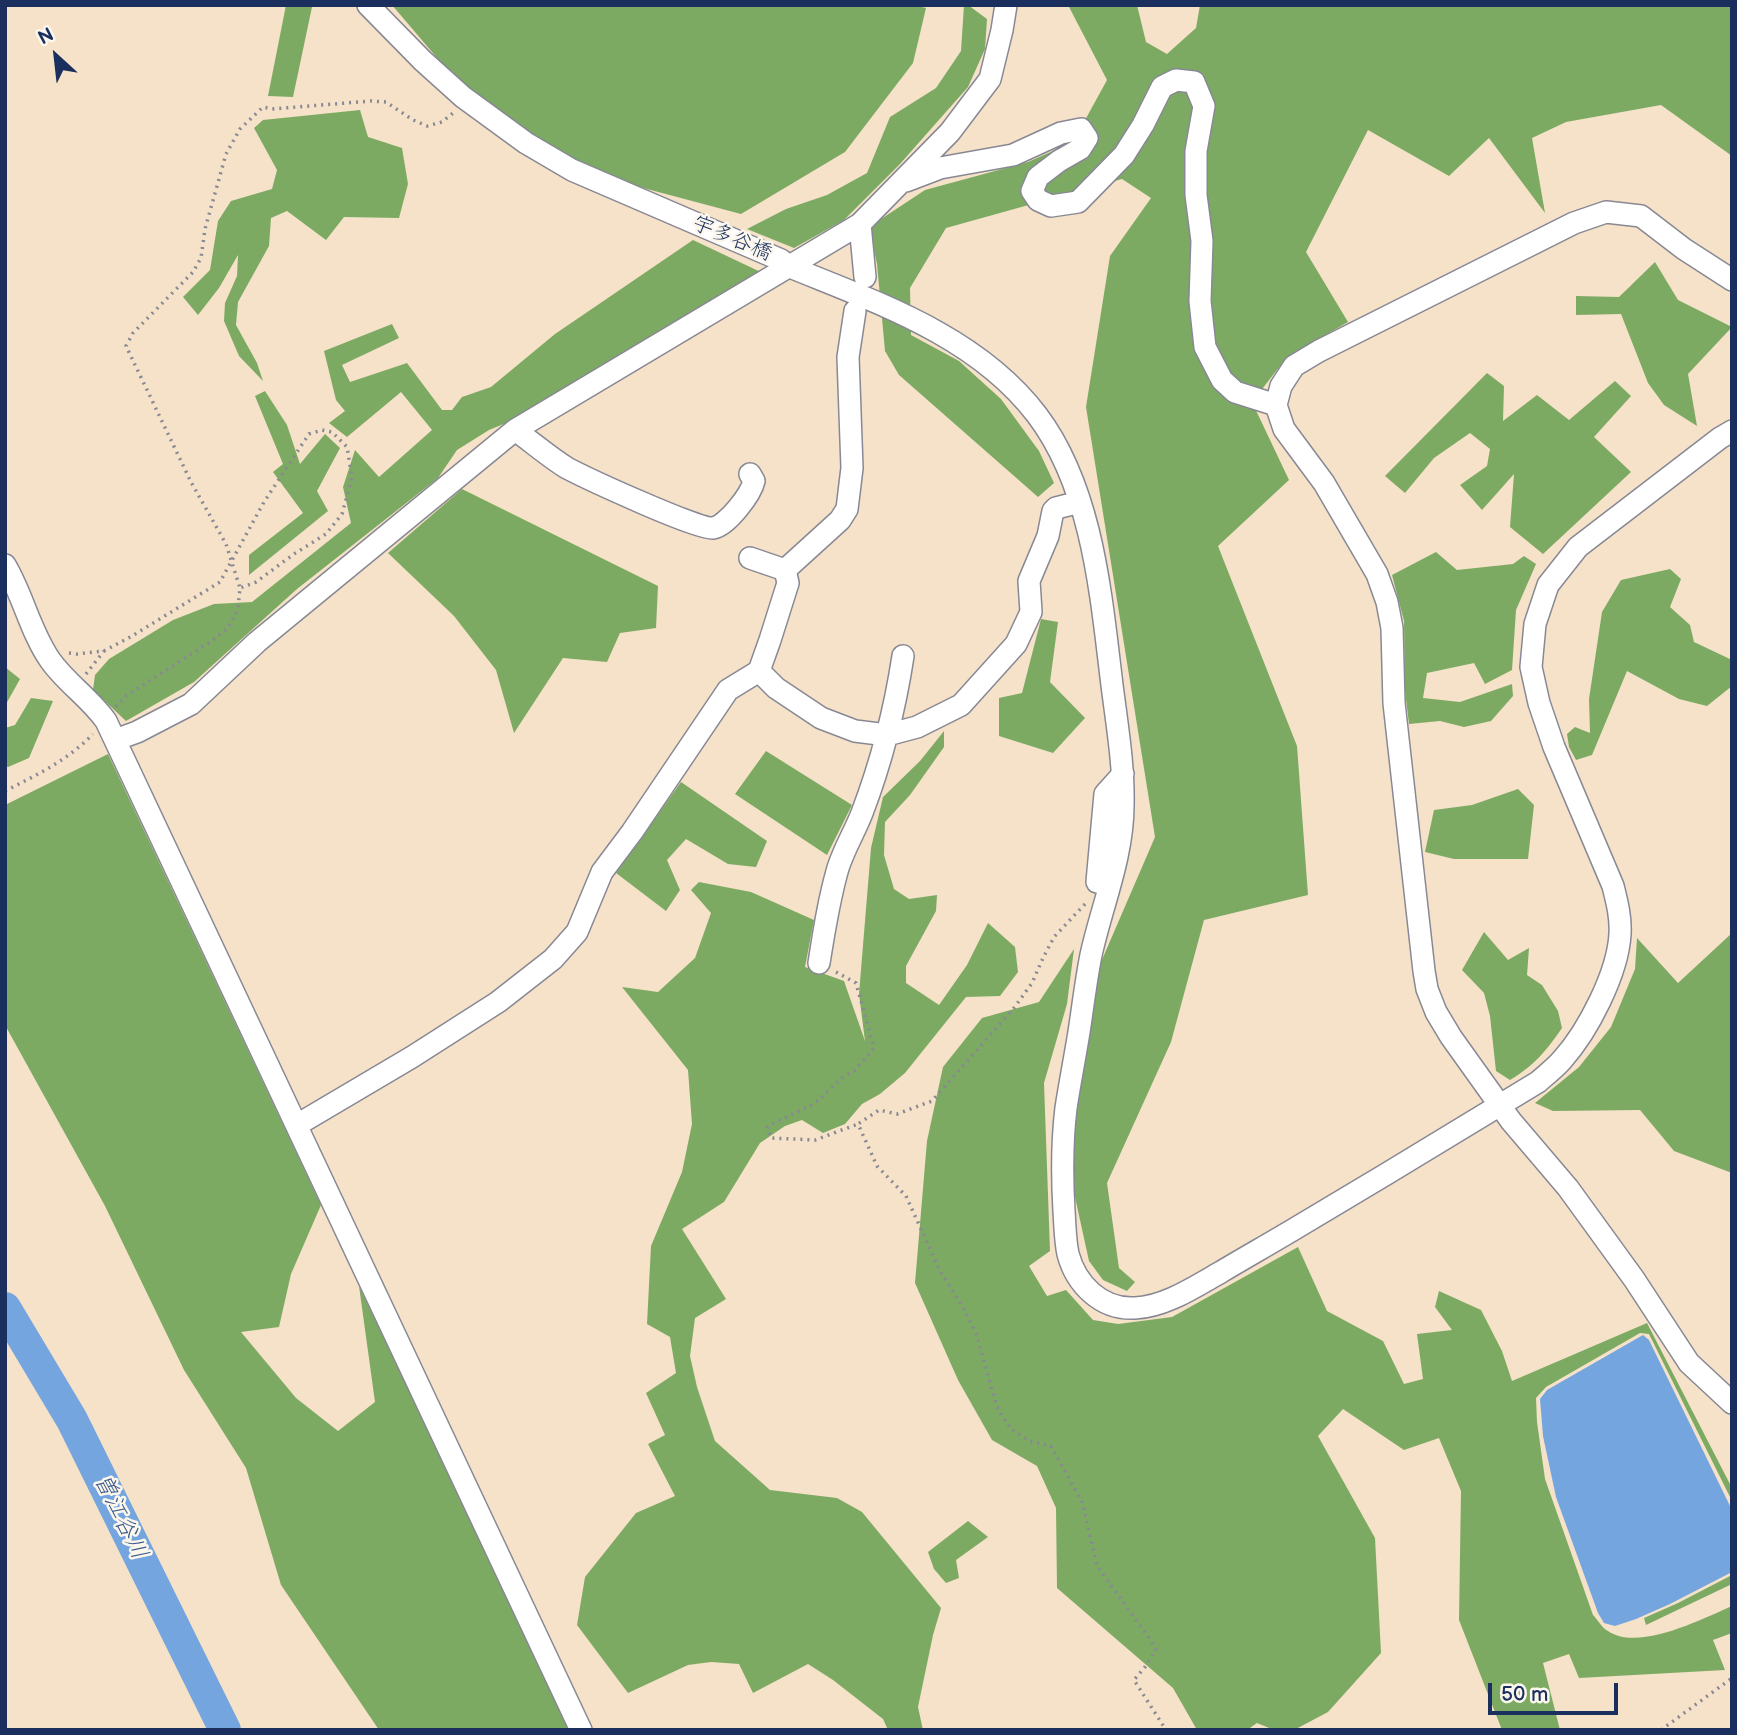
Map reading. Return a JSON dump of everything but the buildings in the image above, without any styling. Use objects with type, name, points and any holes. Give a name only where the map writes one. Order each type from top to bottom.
[{"type":"street","name":"宇多谷橋","points":[[368,5],[463,97],[526,143],[572,170],[913,318],[972,354],[1021,397],[1053,439],[1068,468],[1080,502],[1092,551],[1123,774],[1124,809],[1118,856],[1091,956],[1066,1112],[1063,1189],[1067,1252],[1079,1282],[1104,1302],[1137,1308],[1175,1298],[1538,1082],[1562,1061],[1579,1037],[1605,989],[1616,958],[1620,934],[1619,909],[1613,887],[1554,747],[1539,703],[1531,667],[1535,624],[1548,585],[1578,547],[1732,431]]},
{"type":"street","points":[[115,740],[137,732],[191,704],[257,642],[514,430],[785,264],[860,224],[950,132],[990,79],[1006,5]]},
{"type":"street","points":[[901,183],[940,168],[1013,155],[1061,133],[1081,129],[1087,138],[1080,149],[1038,177],[1032,191],[1038,200],[1051,206],[1078,202],[1124,155],[1162,87],[1176,79],[1194,82],[1204,106],[1196,151],[1196,195],[1202,241],[1199,301],[1205,347],[1222,380],[1235,392],[1276,405]]},
{"type":"street","points":[[1732,280],[1684,249],[1641,216],[1605,212],[1574,223],[1319,351],[1294,366],[1281,386],[1276,405],[1284,429],[1324,482],[1377,575],[1387,602],[1392,628],[1394,704],[1427,989],[1436,1012],[1511,1121],[1568,1188],[1634,1279],[1689,1363],[1732,1403]]},
{"type":"street","points":[[860,224],[865,277]]},
{"type":"street","points":[[785,570],[840,520],[847,509],[852,468],[848,357],[855,312]]},
{"type":"street","points":[[514,430],[567,468],[700,526],[712,528],[724,524],[752,490],[754,481],[750,474]]},
{"type":"street","points":[[759,671],[776,688],[821,718],[855,731],[887,735],[917,727],[961,705],[1016,645],[1031,612],[1029,581],[1048,536],[1052,511],[1080,502]]},
{"type":"street","points":[[750,558],[785,570]]},
{"type":"street","points":[[5,565],[48,657],[63,677],[106,721],[581,1730]]},
{"type":"street","points":[[297,1125],[498,1002],[553,959],[577,932],[602,872],[728,690],[759,671],[788,583],[785,570]]},
{"type":"street","points":[[819,963],[827,911],[839,865],[862,813],[887,735],[904,656]]},
{"type":"street","points":[[1097,882],[1105,794],[1123,774]]},
{"type":"path","points":[[5,791],[45,772],[80,748],[124,697],[210,642],[228,628],[239,609],[240,588],[226,544],[191,482],[126,346],[133,333],[193,272],[201,258],[205,229],[226,155],[240,129],[263,107],[272,109],[371,101],[386,102],[412,120],[427,126],[442,122],[453,113],[462,119]]},
{"type":"path","points":[[60,651],[77,654],[104,651],[220,582],[264,502],[309,434],[322,430],[331,432],[347,447],[352,478],[341,514],[326,534],[256,582],[240,588]]},
{"type":"path","points":[[79,693],[86,674],[104,651]]},
{"type":"path","points":[[819,963],[856,983],[874,1048],[855,1070],[844,1076],[814,1104],[767,1128],[771,1138],[815,1140],[858,1124],[878,1110],[897,1114],[932,1101],[1014,1008],[1032,983],[1054,937],[1088,901],[1097,882]]},
{"type":"path","points":[[858,1124],[877,1166],[906,1196],[940,1271],[964,1309],[977,1336],[997,1407],[1010,1428],[1029,1441],[1051,1446],[1082,1502],[1097,1566],[1156,1650],[1134,1680],[1166,1730]]},
{"type":"path","points":[[1661,1730],[1732,1678]]},
{"type":"green space","points":[[286,5],[312,7],[293,97],[268,96]]},
{"type":"green space","points":[[392,5],[913,5],[926,8],[913,63],[845,152],[741,214],[632,185],[552,150],[472,99]]},
{"type":"green space","points":[[964,5],[987,19],[985,49],[968,87],[900,164],[844,220],[794,248],[747,229],[786,209],[827,195],[867,173],[890,117],[936,88],[961,51]]},
{"type":"green space","points":[[1068,5],[1137,5],[1146,42],[1167,54],[1196,28],[1200,5],[1732,5],[1732,156],[1661,105],[1566,122],[1532,138],[1545,213],[1489,138],[1449,176],[1368,130],[1306,252],[1348,322],[1287,357],[1252,402],[1289,480],[1218,546],[1297,746],[1308,895],[1204,920],[1171,1042],[1107,1183],[1119,1268],[1135,1282],[1127,1291],[1103,1280],[1089,1261],[1073,1188],[1068,1092],[1077,1031],[1101,962],[1155,837],[1086,407],[1110,256],[1151,198],[1122,179],[946,228],[910,288],[911,335],[959,361],[1001,399],[1039,451],[1054,483],[1038,497],[899,375],[885,351],[877,264],[869,227],[925,190],[1028,162],[1073,142],[1107,80]]},
{"type":"green space","points":[[360,110],[368,137],[402,148],[408,184],[399,218],[344,217],[326,240],[287,211],[271,218],[269,246],[238,302],[236,325],[257,363],[263,381],[239,356],[224,321],[225,303],[237,276],[238,255],[219,288],[198,315],[183,297],[210,270],[218,221],[231,201],[272,189],[277,170],[254,128],[263,120]]},
{"type":"green space","points":[[693,240],[767,275],[457,450],[438,478],[297,589],[194,682],[126,721],[93,690],[95,675],[109,659],[173,620],[214,604],[252,602],[351,523],[343,487],[355,450],[379,477],[432,430],[401,392],[347,437],[329,423],[345,411],[336,400],[324,351],[392,324],[399,338],[342,365],[350,382],[407,363],[442,410],[452,410],[462,397],[491,387],[555,334]]},
{"type":"green space","points":[[1655,262],[1678,300],[1732,327],[1688,374],[1697,426],[1664,405],[1648,383],[1621,314],[1576,315],[1576,296],[1619,297]]},
{"type":"green space","points":[[1487,373],[1504,386],[1503,421],[1537,395],[1569,420],[1615,381],[1631,396],[1594,437],[1631,472],[1543,554],[1510,527],[1514,474],[1482,510],[1460,485],[1487,466],[1490,449],[1470,433],[1434,458],[1405,493],[1385,476]]},
{"type":"green space","points":[[265,391],[287,425],[300,464],[325,434],[340,448],[317,491],[328,511],[249,575],[249,555],[303,513],[273,472],[283,464],[255,396]]},
{"type":"green space","points":[[462,489],[658,586],[656,628],[620,633],[607,662],[563,658],[514,733],[496,670],[454,616],[388,553]]},
{"type":"green space","points":[[1436,552],[1457,570],[1513,564],[1524,556],[1536,564],[1516,610],[1512,670],[1485,684],[1474,663],[1427,673],[1423,698],[1460,702],[1512,684],[1513,696],[1491,721],[1464,727],[1440,721],[1409,724],[1405,691],[1404,621],[1392,575]]},
{"type":"green space","points":[[1670,569],[1681,579],[1670,607],[1690,625],[1694,642],[1732,660],[1732,686],[1707,706],[1679,699],[1627,671],[1592,755],[1576,760],[1569,747],[1567,734],[1575,727],[1590,733],[1589,699],[1602,612],[1621,580]]},
{"type":"green space","points":[[1041,619],[1058,622],[1050,682],[1085,718],[1053,753],[999,736],[999,698],[1022,693]]},
{"type":"green space","points":[[5,667],[20,679],[5,706]]},
{"type":"green space","points":[[31,698],[53,701],[29,758],[5,766],[5,728],[15,725]]},
{"type":"green space","points":[[944,731],[944,747],[910,795],[885,822],[884,855],[894,889],[909,899],[937,895],[936,911],[906,966],[906,983],[939,1005],[967,965],[988,923],[1015,947],[1018,972],[1000,996],[966,997],[905,1073],[880,1094],[862,1104],[845,1124],[823,1133],[802,1120],[785,1126],[760,1143],[724,1202],[682,1229],[726,1299],[695,1318],[690,1356],[715,1441],[770,1490],[837,1498],[862,1512],[941,1608],[918,1707],[923,1730],[888,1730],[883,1719],[808,1664],[753,1693],[739,1664],[711,1662],[688,1665],[628,1693],[577,1625],[585,1577],[636,1513],[675,1496],[648,1444],[665,1435],[646,1393],[676,1373],[670,1337],[647,1324],[651,1246],[682,1172],[692,1124],[688,1070],[622,987],[658,992],[695,958],[711,913],[691,890],[699,882],[751,892],[814,920],[805,967],[844,981],[865,1041],[859,994],[871,848],[883,797],[920,761]]},
{"type":"green space","points":[[766,751],[852,805],[827,855],[735,794]]},
{"type":"green space","points":[[108,754],[321,1205],[291,1274],[279,1327],[241,1332],[296,1398],[338,1431],[375,1402],[359,1286],[573,1730],[379,1730],[281,1585],[246,1468],[184,1370],[105,1206],[5,1025],[5,805]]},
{"type":"green space","points":[[681,782],[767,841],[756,867],[728,864],[686,839],[667,860],[680,890],[666,911],[616,873]]},
{"type":"green space","points":[[1518,789],[1534,805],[1528,859],[1454,859],[1425,852],[1434,810],[1472,805]]},
{"type":"green space","points":[[1484,932],[1508,960],[1529,948],[1527,975],[1542,985],[1558,1011],[1562,1028],[1539,1057],[1510,1080],[1496,1071],[1490,1016],[1484,993],[1462,970]]},
{"type":"green space","points":[[1732,933],[1732,1173],[1674,1151],[1640,1110],[1553,1111],[1535,1103],[1579,1067],[1611,1027],[1635,969],[1637,938],[1678,983]]},
{"type":"green space","points":[[1074,949],[1067,1004],[1044,1083],[1050,1251],[1029,1266],[1047,1296],[1066,1290],[1093,1320],[1118,1324],[1172,1317],[1298,1247],[1327,1311],[1383,1341],[1404,1384],[1423,1379],[1417,1334],[1452,1330],[1435,1307],[1439,1291],[1481,1310],[1502,1351],[1512,1381],[1647,1323],[1732,1488],[1732,1501],[1649,1334],[1640,1333],[1546,1387],[1536,1398],[1545,1479],[1593,1615],[1602,1626],[1621,1636],[1653,1636],[1732,1606],[1732,1633],[1713,1640],[1725,1670],[1579,1678],[1569,1654],[1543,1663],[1560,1730],[1502,1730],[1459,1620],[1461,1491],[1439,1438],[1404,1450],[1343,1409],[1318,1436],[1375,1538],[1381,1653],[1328,1712],[1294,1730],[1274,1730],[1257,1723],[1247,1730],[1197,1730],[1173,1688],[1057,1588],[1056,1508],[1037,1466],[992,1440],[958,1380],[915,1283],[927,1141],[943,1067],[982,1018],[1039,1002]]},
{"type":"green space","points":[[968,1521],[988,1537],[956,1560],[959,1578],[946,1583],[934,1569],[928,1552]]},
{"type":"green space","points":[[1732,1575],[1732,1584],[1646,1625],[1644,1618]]},
{"type":"water","points":[[1643,1335],[1649,1340],[1732,1510],[1732,1572],[1670,1604],[1615,1626],[1604,1623],[1598,1613],[1556,1497],[1543,1436],[1540,1399],[1547,1390]]},
{"type":"waterway","name":"曽江谷川","points":[[5,1308],[72,1420],[225,1730]]}]
